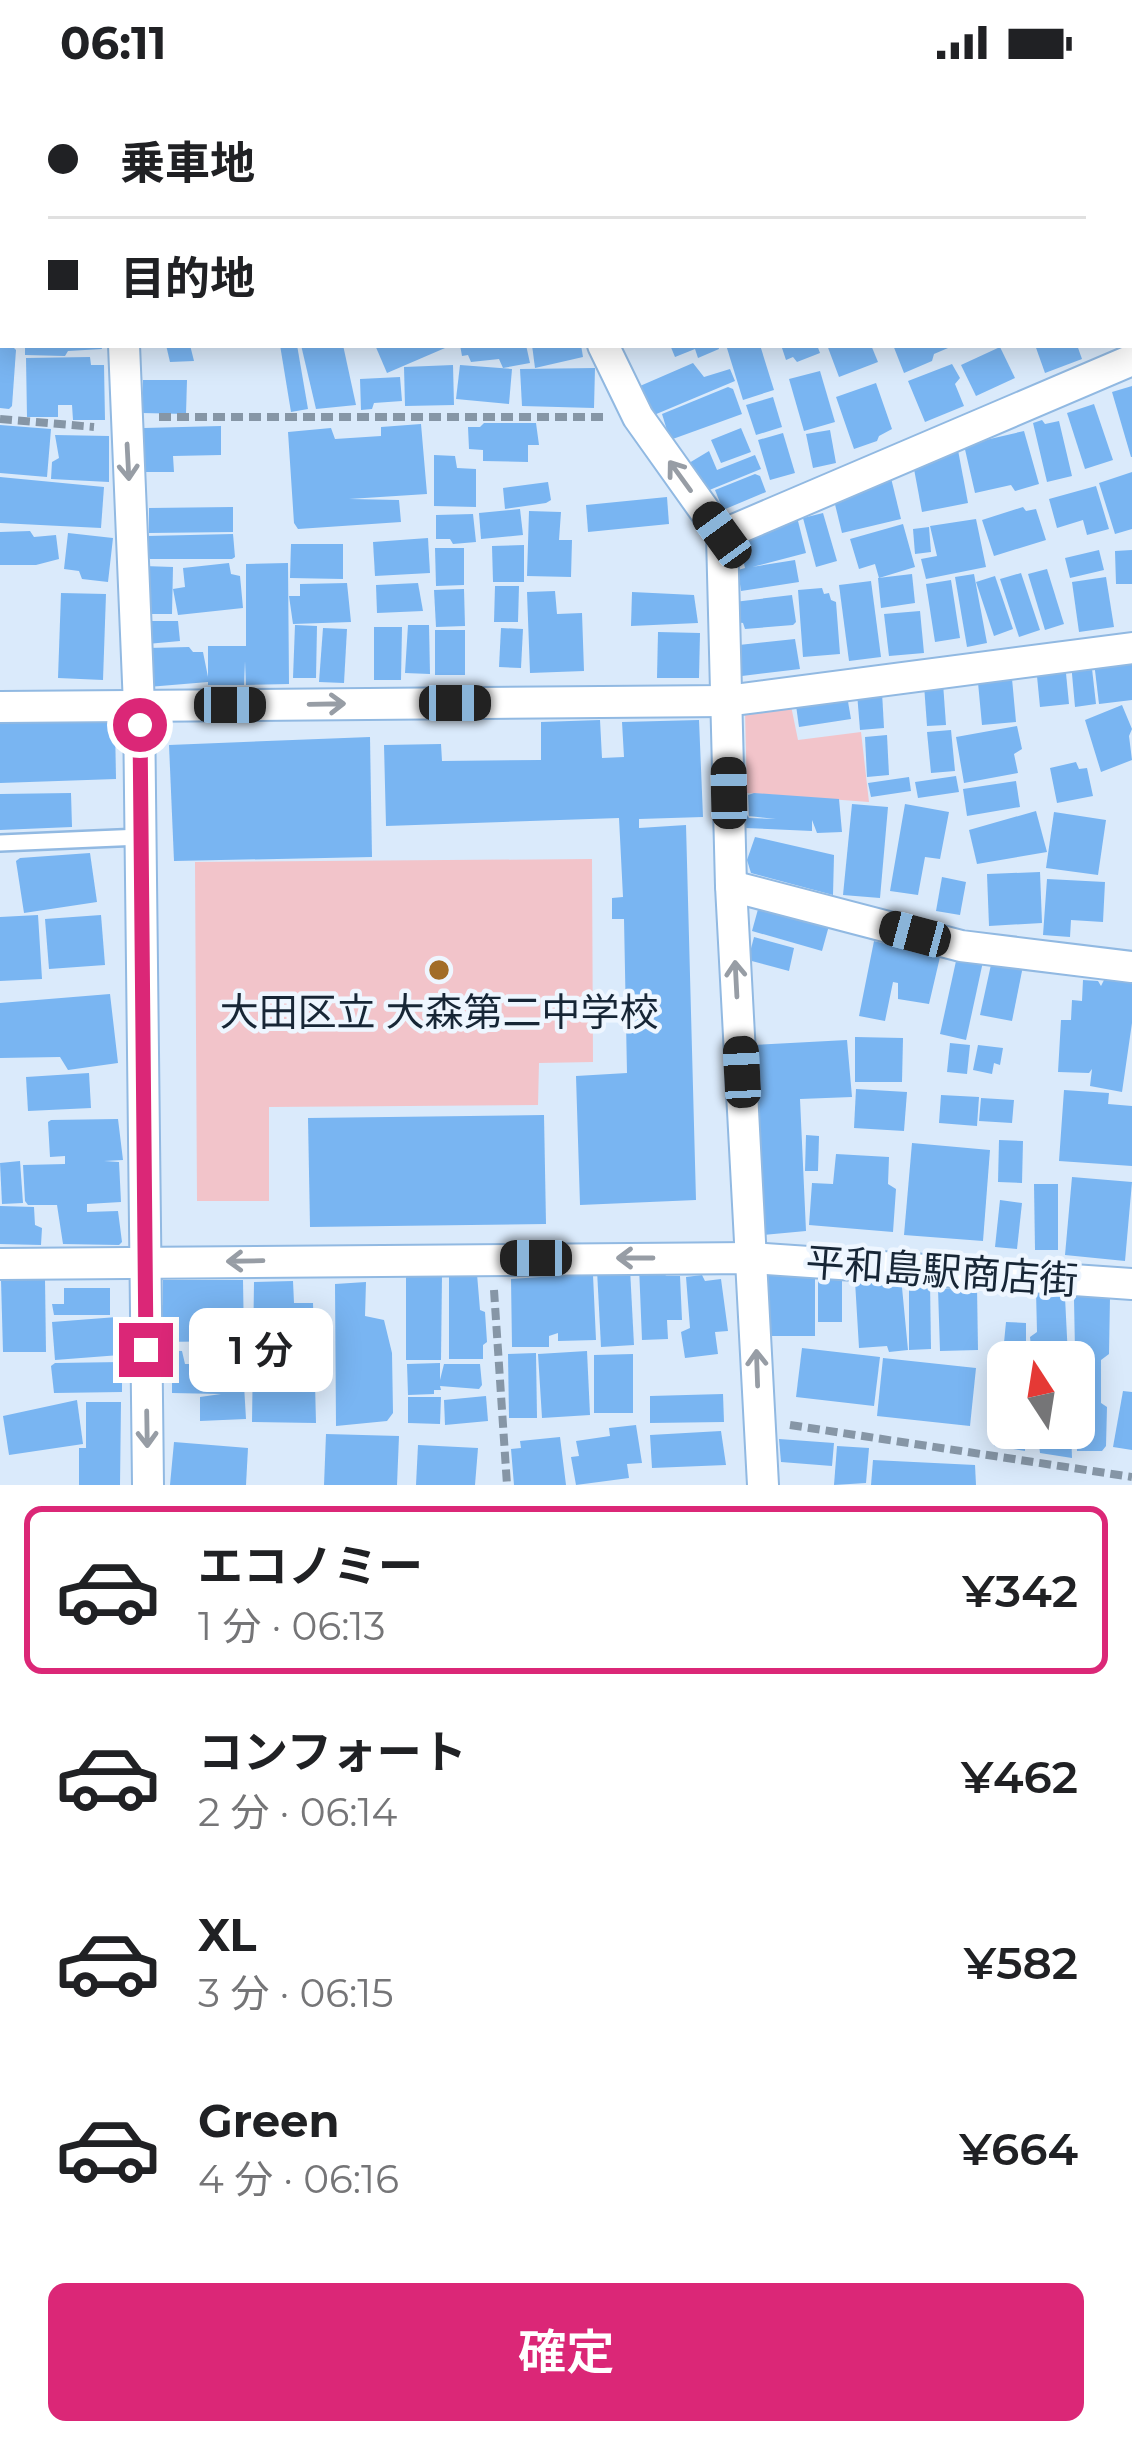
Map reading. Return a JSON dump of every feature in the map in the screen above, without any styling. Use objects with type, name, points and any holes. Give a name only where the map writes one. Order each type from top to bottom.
[{"type":"street","points":[[124,348],[139,706],[148,1485]]},
{"type":"street","points":[[604,348],[638,417],[722,535],[731,886],[763,1485]]},
{"type":"street","points":[[722,535],[1132,360]]},
{"type":"street","points":[[0,707],[726,701],[1132,648]]},
{"type":"street","points":[[731,886],[961,946],[1132,967]]},
{"type":"street","name":"平和島駅商店街","points":[[0,1264],[752,1258],[1132,1284]]},
{"type":"lane","points":[[0,843],[141,837]]},
{"type":"path","points":[[0,419],[127,424],[638,417]]},
{"type":"path","points":[[492,1259],[507,1485]]},
{"type":"path","points":[[759,1420],[1132,1477]]},
{"type":"shaded area","points":[[790,701],[798,740],[861,732],[869,802],[747,793],[745,710]]},
{"type":"shaded area","points":[[592,859],[593,1062],[539,1063],[538,1105],[269,1107],[269,1201],[197,1201],[195,862]]},
{"type":"building","points":[[0,348],[14,348],[12,406],[0,408]]},
{"type":"building","points":[[25,348],[102,349],[68,351],[65,356],[25,355]]},
{"type":"building","points":[[167,348],[191,348],[194,361],[170,362]]},
{"type":"building","points":[[280,348],[298,348],[308,409],[291,412]]},
{"type":"building","points":[[302,348],[344,348],[356,405],[316,409]]},
{"type":"building","points":[[376,348],[445,348],[387,373]]},
{"type":"building","points":[[461,348],[527,348],[530,363],[503,368],[499,359],[471,362],[468,355],[462,356]]},
{"type":"building","points":[[532,348],[582,348],[583,357],[535,368]]},
{"type":"building","points":[[671,348],[719,349],[698,358],[695,349],[675,357]]},
{"type":"building","points":[[727,348],[761,348],[774,390],[743,400]]},
{"type":"building","points":[[782,348],[818,348],[820,353],[797,362],[793,357],[786,360]]},
{"type":"building","points":[[828,348],[872,348],[878,362],[839,377]]},
{"type":"building","points":[[894,348],[948,348],[934,354],[932,361],[904,373]]},
{"type":"building","points":[[1000,348],[1015,378],[976,396],[961,365]]},
{"type":"building","points":[[1036,348],[1078,348],[1082,359],[1045,373]]},
{"type":"building","points":[[90,357],[91,365],[104,365],[105,420],[73,420],[72,405],[58,405],[58,417],[27,417],[26,358]]},
{"type":"building","points":[[693,363],[704,377],[730,369],[735,381],[654,415],[640,386]]},
{"type":"building","points":[[952,364],[960,378],[955,384],[964,406],[925,422],[908,381]]},
{"type":"building","points":[[453,365],[454,405],[405,406],[404,367]]},
{"type":"building","points":[[460,365],[512,369],[509,404],[456,399]]},
{"type":"building","points":[[595,368],[594,408],[522,406],[520,369]]},
{"type":"building","points":[[820,371],[835,422],[804,431],[789,379]]},
{"type":"building","points":[[400,377],[402,401],[374,403],[372,409],[361,410],[360,379]]},
{"type":"building","points":[[143,380],[187,380],[186,414],[142,413]]},
{"type":"building","points":[[876,383],[892,429],[877,441],[854,449],[836,397]]},
{"type":"building","points":[[1132,386],[1132,457],[1131,457],[1112,392]]},
{"type":"building","points":[[728,387],[742,414],[670,440],[662,414]]},
{"type":"building","points":[[773,397],[782,427],[756,435],[746,405]]},
{"type":"building","points":[[1094,404],[1113,460],[1085,469],[1067,413]]},
{"type":"building","points":[[1042,420],[1045,424],[1059,421],[1072,476],[1047,482],[1033,423]]},
{"type":"building","points":[[536,423],[539,445],[528,445],[528,462],[483,461],[483,450],[469,449],[468,427]]},
{"type":"building","points":[[421,424],[427,494],[349,499],[399,500],[401,522],[298,529],[288,432],[331,428],[335,439],[381,436],[381,427]]},
{"type":"building","points":[[0,425],[51,429],[47,477],[0,473]]},
{"type":"building","points":[[221,426],[221,455],[173,456],[174,472],[143,472],[140,431],[144,428]]},
{"type":"building","points":[[741,428],[751,452],[721,463],[711,440]]},
{"type":"building","points":[[830,430],[836,463],[813,468],[806,434]]},
{"type":"building","points":[[1024,431],[1039,484],[975,493],[964,445]]},
{"type":"building","points":[[783,433],[795,473],[770,480],[758,440]]},
{"type":"building","points":[[55,435],[109,436],[109,482],[51,479],[52,462],[59,458]]},
{"type":"building","points":[[958,450],[968,503],[922,512],[912,458]]},
{"type":"building","points":[[709,451],[717,470],[755,455],[761,469],[707,491],[689,463]]},
{"type":"building","points":[[434,455],[455,456],[457,468],[476,469],[476,507],[434,506]]},
{"type":"building","points":[[1132,472],[1132,529],[1115,534],[1099,483]]},
{"type":"building","points":[[755,474],[766,492],[723,510],[715,490]]},
{"type":"building","points":[[0,477],[104,487],[101,528],[0,523]]},
{"type":"building","points":[[891,478],[901,519],[842,533],[832,492]]},
{"type":"building","points":[[548,482],[551,500],[505,509],[503,488]]},
{"type":"building","points":[[1096,486],[1109,529],[1087,535],[1083,520],[1057,528],[1049,499]]},
{"type":"building","points":[[667,497],[669,524],[588,532],[586,505]]},
{"type":"building","points":[[233,507],[233,532],[149,533],[149,508]]},
{"type":"building","points":[[1023,507],[1036,509],[1046,540],[994,556],[982,520]]},
{"type":"building","points":[[520,509],[523,535],[481,539],[479,513]]},
{"type":"building","points":[[529,511],[561,512],[559,540],[572,540],[571,577],[527,576]]},
{"type":"building","points":[[823,513],[837,561],[816,567],[803,518]]},
{"type":"building","points":[[473,514],[476,542],[453,544],[450,539],[436,539],[436,515]]},
{"type":"building","points":[[797,517],[806,553],[752,567],[795,560],[799,582],[741,591],[738,570],[745,568],[738,539]]},
{"type":"building","points":[[976,519],[986,567],[926,579],[921,559],[937,556],[930,526]]},
{"type":"building","points":[[903,524],[915,567],[879,578],[875,564],[859,569],[850,539]]},
{"type":"building","points":[[929,527],[931,552],[915,554],[913,529]]},
{"type":"building","points":[[30,531],[34,537],[56,535],[59,559],[36,565],[0,565],[0,532]]},
{"type":"building","points":[[68,533],[113,538],[108,582],[82,579],[79,571],[64,569]]},
{"type":"building","points":[[233,534],[232,559],[147,556],[147,536]]},
{"type":"building","points":[[428,538],[430,573],[375,576],[373,542]]},
{"type":"building","points":[[291,544],[343,544],[343,579],[290,578]]},
{"type":"building","points":[[524,545],[524,582],[493,582],[492,546]]},
{"type":"building","points":[[435,548],[464,548],[464,585],[436,586]]},
{"type":"building","points":[[1099,550],[1104,570],[1070,578],[1065,558]]},
{"type":"building","points":[[1132,550],[1132,584],[1116,584],[1115,551]]},
{"type":"building","points":[[229,563],[231,574],[240,576],[243,608],[178,615],[173,589],[185,587],[183,568]]},
{"type":"building","points":[[288,563],[289,684],[246,685],[245,661],[244,685],[208,682],[148,687],[147,648],[189,647],[203,652],[208,677],[208,646],[246,646],[246,564]]},
{"type":"building","points":[[144,566],[173,567],[172,614],[143,614]]},
{"type":"building","points":[[1047,569],[1064,624],[1045,630],[1028,574]]},
{"type":"building","points":[[1021,573],[1040,630],[1019,637],[1000,579]]},
{"type":"building","points":[[912,574],[915,603],[881,608],[878,578]]},
{"type":"building","points":[[974,574],[987,643],[967,647],[955,577]]},
{"type":"building","points":[[995,576],[1013,629],[994,636],[976,582]]},
{"type":"building","points":[[1106,577],[1114,627],[1079,632],[1072,582]]},
{"type":"building","points":[[951,580],[960,638],[935,642],[926,584]]},
{"type":"building","points":[[871,581],[881,657],[849,661],[839,585]]},
{"type":"building","points":[[347,583],[351,622],[293,624],[289,596],[300,596],[300,584]]},
{"type":"building","points":[[418,583],[423,611],[377,613],[376,585]]},
{"type":"building","points":[[495,586],[519,586],[518,622],[494,622]]},
{"type":"building","points":[[822,588],[836,602],[840,654],[803,657],[798,590]]},
{"type":"building","points":[[464,589],[465,626],[436,627],[434,590]]},
{"type":"building","points":[[555,591],[557,614],[582,613],[584,671],[530,673],[527,592]]},
{"type":"building","points":[[632,592],[694,595],[698,623],[631,626]]},
{"type":"building","points":[[61,593],[106,594],[103,680],[58,678]]},
{"type":"building","points":[[792,595],[793,625],[745,629],[736,622],[734,602]]},
{"type":"building","points":[[920,611],[924,653],[889,656],[884,614]]},
{"type":"building","points":[[149,621],[178,621],[180,641],[147,644]]},
{"type":"building","points":[[295,625],[317,626],[316,678],[293,678]]},
{"type":"building","points":[[408,625],[429,625],[430,674],[405,673]]},
{"type":"building","points":[[374,627],[402,627],[401,680],[374,680]]},
{"type":"building","points":[[323,628],[347,629],[344,683],[319,682]]},
{"type":"building","points":[[501,628],[523,629],[521,668],[499,667]]},
{"type":"building","points":[[435,630],[465,630],[465,675],[435,675]]},
{"type":"building","points":[[658,632],[700,633],[699,678],[657,678]]},
{"type":"building","points":[[795,639],[800,669],[742,676],[739,645]]},
{"type":"building","points":[[1132,658],[1132,700],[1099,704],[1094,662]]},
{"type":"building","points":[[1091,660],[1096,704],[1075,707],[1071,663]]},
{"type":"building","points":[[1065,663],[1069,704],[1040,707],[1036,666]]},
{"type":"building","points":[[1011,668],[1016,722],[982,725],[977,672]]},
{"type":"building","points":[[943,683],[946,725],[927,726],[924,685]]},
{"type":"building","points":[[846,690],[851,719],[799,727],[795,698]]},
{"type":"building","points":[[882,692],[884,728],[860,730],[857,693]]},
{"type":"building","points":[[1122,705],[1132,729],[1132,760],[1101,772],[1085,720]]},
{"type":"building","points":[[108,716],[115,724],[116,779],[0,783],[0,718]]},
{"type":"building","points":[[600,720],[602,758],[624,757],[622,722],[699,720],[703,817],[639,819],[639,828],[686,825],[696,1200],[580,1205],[576,1076],[627,1073],[624,919],[612,919],[612,898],[623,897],[619,818],[386,826],[384,745],[441,744],[442,761],[541,760],[541,722]]},
{"type":"building","points":[[1017,726],[1022,749],[1014,754],[1018,773],[964,783],[956,737]]},
{"type":"building","points":[[951,730],[955,771],[931,773],[927,732]]},
{"type":"building","points":[[887,735],[889,775],[867,777],[865,737]]},
{"type":"building","points":[[370,737],[372,857],[174,861],[169,745]]},
{"type":"building","points":[[1076,762],[1079,769],[1087,768],[1093,796],[1057,803],[1050,768]]},
{"type":"building","points":[[956,776],[959,792],[918,798],[915,782]]},
{"type":"building","points":[[909,777],[911,791],[871,797],[868,783]]},
{"type":"building","points":[[1016,781],[1020,807],[967,816],[963,789]]},
{"type":"building","points":[[71,793],[72,827],[0,830],[0,794]]},
{"type":"building","points":[[748,795],[839,799],[842,832],[817,833],[812,820],[812,831],[745,828],[742,815],[746,813],[749,818],[776,819],[749,816]]},
{"type":"building","points":[[852,804],[888,807],[880,898],[843,895]]},
{"type":"building","points":[[905,804],[949,812],[940,859],[925,857],[918,895],[890,891]]},
{"type":"building","points":[[1036,811],[1047,852],[977,864],[969,830]]},
{"type":"building","points":[[1054,812],[1106,820],[1098,875],[1046,868]]},
{"type":"building","points":[[755,837],[834,855],[833,895],[751,873],[747,860]]},
{"type":"building","points":[[90,853],[97,902],[24,913],[16,861]]},
{"type":"building","points":[[1040,872],[1042,923],[989,926],[987,874]]},
{"type":"building","points":[[942,877],[966,882],[960,915],[936,911]]},
{"type":"building","points":[[1047,879],[1105,882],[1103,922],[1071,920],[1070,937],[1043,935]]},
{"type":"building","points":[[760,902],[830,922],[822,951],[752,931]]},
{"type":"building","points":[[38,915],[42,979],[0,981],[0,917]]},
{"type":"building","points":[[101,915],[105,965],[49,969],[45,919]]},
{"type":"building","points":[[754,937],[794,948],[789,971],[748,960]]},
{"type":"building","points":[[874,941],[940,957],[929,1004],[898,999],[898,983],[893,982],[885,1021],[859,1016]]},
{"type":"building","points":[[958,952],[984,957],[966,1040],[940,1034]]},
{"type":"building","points":[[992,960],[1023,966],[1012,1021],[980,1015]]},
{"type":"building","points":[[1105,978],[1132,983],[1132,1023],[1122,1092],[1090,1086],[1092,1069],[1089,1073],[1058,1072],[1061,1020],[1071,1020],[1072,1000],[1082,1001],[1083,980],[1098,981],[1101,986]]},
{"type":"building","points":[[110,994],[118,1063],[68,1070],[60,1057],[0,1058],[0,1003]]},
{"type":"building","points":[[855,1037],[903,1038],[902,1082],[855,1082]]},
{"type":"building","points":[[847,1040],[852,1097],[800,1099],[806,1231],[763,1235],[753,1045]]},
{"type":"building","points":[[950,1043],[970,1045],[967,1074],[947,1072]]},
{"type":"building","points":[[978,1045],[1003,1048],[1000,1065],[994,1063],[992,1074],[973,1070]]},
{"type":"building","points":[[89,1073],[91,1108],[28,1111],[26,1077]]},
{"type":"building","points":[[856,1089],[907,1092],[904,1131],[854,1128]]},
{"type":"building","points":[[1064,1090],[1109,1093],[1108,1104],[1132,1106],[1132,1166],[1059,1161]]},
{"type":"building","points":[[941,1095],[979,1097],[977,1126],[939,1123]]},
{"type":"building","points":[[981,1098],[1014,1100],[1012,1123],[979,1121]]},
{"type":"building","points":[[544,1115],[546,1224],[310,1227],[308,1118]]},
{"type":"building","points":[[118,1119],[123,1160],[104,1161],[119,1162],[121,1202],[87,1204],[87,1212],[118,1211],[122,1242],[63,1244],[57,1205],[25,1201],[23,1165],[65,1164],[65,1156],[50,1157],[51,1120]]},
{"type":"building","points":[[806,1135],[819,1136],[818,1171],[805,1171]]},
{"type":"building","points":[[999,1140],[1023,1141],[1022,1183],[998,1182]]},
{"type":"building","points":[[912,1143],[990,1150],[983,1241],[904,1235]]},
{"type":"building","points":[[836,1154],[889,1157],[888,1184],[896,1189],[893,1232],[809,1225],[812,1183],[833,1184]]},
{"type":"building","points":[[20,1161],[23,1203],[2,1204],[0,1163]]},
{"type":"building","points":[[1072,1177],[1132,1182],[1125,1261],[1065,1255]]},
{"type":"building","points":[[1034,1184],[1058,1184],[1058,1250],[1035,1250]]},
{"type":"building","points":[[1000,1200],[1022,1203],[1017,1249],[995,1247]]},
{"type":"building","points":[[0,1206],[34,1207],[35,1225],[42,1228],[41,1245],[0,1244]]},
{"type":"building","points":[[639,1266],[661,1267],[666,1276],[680,1276],[682,1320],[667,1320],[668,1339],[642,1340]]},
{"type":"building","points":[[574,1268],[574,1276],[593,1275],[596,1340],[558,1341],[558,1333],[549,1336],[549,1347],[512,1347],[511,1279],[555,1276],[555,1269]]},
{"type":"building","points":[[630,1269],[634,1345],[601,1347],[597,1270]]},
{"type":"building","points":[[765,1272],[815,1272],[815,1336],[765,1336]]},
{"type":"building","points":[[842,1273],[842,1322],[818,1322],[818,1274]]},
{"type":"building","points":[[477,1274],[480,1310],[485,1312],[483,1359],[449,1359],[449,1276]]},
{"type":"building","points":[[442,1275],[441,1360],[406,1360],[406,1276]]},
{"type":"building","points":[[702,1275],[705,1281],[721,1279],[728,1331],[715,1332],[718,1354],[685,1358],[681,1332],[690,1328],[686,1277]]},
{"type":"building","points":[[901,1277],[908,1350],[859,1348],[855,1281]]},
{"type":"building","points":[[45,1279],[46,1352],[3,1352],[1,1280]]},
{"type":"building","points":[[163,1280],[243,1280],[244,1341],[157,1342]]},
{"type":"building","points":[[293,1281],[294,1303],[313,1303],[316,1423],[252,1422],[254,1282]]},
{"type":"building","points":[[366,1282],[365,1316],[384,1320],[392,1353],[393,1413],[387,1421],[336,1426],[335,1284]]},
{"type":"building","points":[[909,1282],[930,1282],[931,1349],[909,1350]]},
{"type":"building","points":[[977,1287],[978,1350],[940,1351],[938,1289]]},
{"type":"building","points":[[64,1288],[110,1288],[110,1315],[54,1315],[52,1304],[64,1304]]},
{"type":"building","points":[[1036,1291],[1060,1291],[1065,1297],[1067,1341],[1030,1341],[1037,1332]]},
{"type":"building","points":[[1077,1296],[1110,1297],[1109,1354],[1101,1360],[1101,1403],[1107,1407],[1102,1451],[1077,1451],[1095,1449],[1095,1341],[1075,1341]]},
{"type":"building","points":[[117,1317],[120,1355],[55,1360],[52,1322]]},
{"type":"building","points":[[1006,1322],[1026,1323],[1026,1341],[1004,1341]]},
{"type":"building","points":[[802,1348],[880,1357],[874,1406],[796,1397]]},
{"type":"building","points":[[159,1350],[182,1351],[185,1364],[221,1364],[220,1354],[242,1351],[246,1419],[200,1421],[200,1397],[221,1394],[172,1393],[172,1377],[158,1377]]},
{"type":"building","points":[[587,1351],[590,1415],[542,1418],[538,1354]]},
{"type":"building","points":[[536,1353],[537,1418],[509,1418],[508,1354]]},
{"type":"building","points":[[633,1354],[633,1413],[594,1413],[594,1355]]},
{"type":"building","points":[[883,1358],[976,1368],[970,1426],[877,1416]]},
{"type":"building","points":[[122,1362],[122,1392],[54,1393],[51,1366],[55,1363]]},
{"type":"building","points":[[440,1363],[440,1380],[444,1364],[480,1364],[482,1385],[479,1389],[440,1386],[434,1394],[408,1395],[407,1364]]},
{"type":"building","points":[[1123,1391],[1132,1392],[1132,1450],[1113,1447]]},
{"type":"building","points":[[723,1394],[724,1422],[650,1423],[650,1396]]},
{"type":"building","points":[[486,1396],[488,1421],[445,1425],[444,1400]]},
{"type":"building","points":[[408,1397],[441,1397],[440,1424],[408,1423]]},
{"type":"building","points":[[77,1400],[83,1444],[9,1455],[3,1416]]},
{"type":"building","points":[[86,1402],[121,1402],[120,1485],[79,1485],[79,1448],[86,1448]]},
{"type":"building","points":[[636,1425],[642,1463],[627,1464],[629,1478],[576,1485],[571,1457],[579,1456],[576,1441],[610,1436],[609,1428]]},
{"type":"building","points":[[721,1431],[726,1465],[652,1468],[650,1435]]},
{"type":"building","points":[[326,1434],[399,1436],[397,1485],[324,1485]]},
{"type":"building","points":[[560,1437],[566,1485],[514,1485],[511,1449],[521,1448],[520,1441]]},
{"type":"building","points":[[779,1439],[834,1443],[832,1466],[781,1462]]},
{"type":"building","points":[[174,1442],[248,1448],[246,1485],[170,1485]]},
{"type":"building","points":[[418,1445],[478,1448],[475,1485],[416,1485]]},
{"type":"building","points":[[837,1446],[869,1448],[866,1483],[834,1485]]},
{"type":"building","points":[[1040,1449],[1072,1449],[1072,1458],[1040,1453]]},
{"type":"building","points":[[873,1460],[975,1465],[976,1485],[871,1485]]},
{"type":"place","name":"大田区立 大森第二中学校","points":[[439,970]]},
{"type":"route","points":[[140,725],[146,1350]]}]
